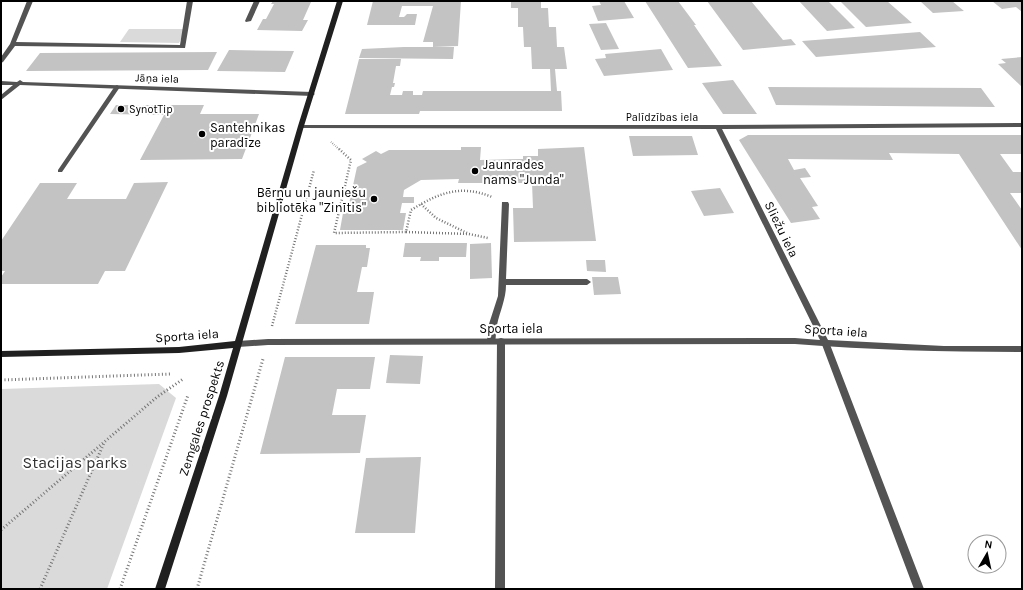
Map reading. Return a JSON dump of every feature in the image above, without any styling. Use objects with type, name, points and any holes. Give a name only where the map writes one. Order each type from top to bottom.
[{"type":"main road","name":"Zemgales prospekts","points":[[160,589],[238,344],[301,126],[340,1]]},
{"type":"main road","name":"Sporta iela","points":[[1,354],[179,350],[238,344]]},
{"type":"street","points":[[1,61],[13,44],[30,1]]},
{"type":"street","points":[[13,44],[183,48],[190,1]]},
{"type":"street","points":[[248,21],[258,1]]},
{"type":"street","points":[[1,98],[20,82]]},
{"type":"street","name":"Jāņa iela","points":[[1,83],[20,82],[312,94]]},
{"type":"street","points":[[60,171],[117,87]]},
{"type":"street","name":"Palīdzības iela","points":[[301,126],[718,127],[1022,125]]},
{"type":"street","name":"Sliežu iela","points":[[718,127],[825,342],[919,589]]},
{"type":"street","points":[[491,342],[492,327],[502,296],[505,204]]},
{"type":"street","points":[[502,282],[587,282]]},
{"type":"street","points":[[500,589],[501,341]]},
{"type":"street","name":"Sporta iela","points":[[238,344],[268,342],[795,341],[929,348],[1022,349]]},
{"type":"path","points":[[327,139],[351,160],[334,232],[469,234],[504,240]]},
{"type":"path","points":[[272,327],[314,170]]},
{"type":"path","points":[[406,232],[408,216],[412,210],[449,190],[460,189],[477,191],[505,204]]},
{"type":"path","points":[[421,204],[428,212],[443,223],[469,234]]},
{"type":"path","points":[[197,589],[265,351]]},
{"type":"path","points":[[1,380],[170,374]]},
{"type":"path","points":[[1,530],[158,397],[183,379]]},
{"type":"path","points":[[120,589],[188,395]]},
{"type":"path","points":[[40,589],[104,443]]},
{"type":"green space","points":[[129,29],[186,29],[179,43],[120,42]]},
{"type":"green space","name":"Stacijas parks","points":[[159,384],[176,398],[107,589],[1,589],[1,389]]},
{"type":"building","points":[[273,1],[316,1],[311,2],[303,20],[308,20],[302,31],[257,30],[263,19],[266,19],[274,4],[271,4]]},
{"type":"building","points":[[373,1],[461,1],[458,46],[433,47],[433,42],[423,42],[433,6],[402,6],[399,17],[404,17],[407,14],[417,14],[415,25],[367,25]]},
{"type":"building","points":[[511,1],[541,1],[541,8],[548,8],[549,27],[556,27],[557,47],[564,47],[567,69],[555,69],[557,91],[561,91],[562,111],[420,111],[419,114],[345,114],[359,59],[401,59],[400,66],[396,66],[393,83],[395,83],[394,87],[392,87],[390,95],[402,95],[403,91],[413,91],[413,95],[422,95],[423,91],[551,91],[550,69],[532,69],[531,47],[524,47],[523,27],[518,27],[518,8],[511,8]]},
{"type":"building","points":[[599,1],[624,1],[634,18],[598,21],[592,6],[601,5]]},
{"type":"building","points":[[645,1],[678,1],[696,25],[694,25],[722,66],[688,68]]},
{"type":"building","points":[[707,1],[751,1],[783,40],[791,39],[796,45],[743,50]]},
{"type":"building","points":[[799,1],[828,1],[855,28],[827,31]]},
{"type":"building","points":[[840,1],[887,1],[912,23],[866,27]]},
{"type":"building","points":[[920,1],[952,1],[964,11],[933,13]]},
{"type":"building","points":[[992,1],[1022,1],[1022,12],[1016,7],[1002,9]]},
{"type":"building","points":[[606,23],[619,49],[601,50],[589,24]]},
{"type":"building","points":[[920,32],[936,47],[816,57],[802,41]]},
{"type":"building","points":[[454,47],[453,59],[359,58],[362,49]]},
{"type":"building","points":[[661,49],[673,70],[604,76],[595,59],[606,58],[605,54]]},
{"type":"building","points":[[229,50],[294,51],[285,72],[217,71]]},
{"type":"building","points":[[217,52],[208,70],[26,71],[40,53]]},
{"type":"building","points":[[1022,57],[1022,87],[998,64],[1006,63],[1001,59]]},
{"type":"building","points":[[733,80],[757,114],[723,114],[702,83]]},
{"type":"building","points":[[768,87],[981,88],[995,107],[776,105]]},
{"type":"building","name":"Santehnikas paradīze","points":[[116,105],[204,105],[200,114],[259,114],[242,159],[140,160],[164,115],[110,114]]},
{"type":"building","points":[[748,135],[1022,135],[1022,154],[1000,154],[1013,172],[1022,172],[1022,193],[1010,193],[1022,210],[1022,250],[959,154],[889,153],[893,160],[788,159],[794,170],[805,168],[811,177],[800,178],[818,206],[812,207],[820,219],[791,223],[739,140]]},
{"type":"building","points":[[629,136],[692,136],[698,155],[633,156]]},
{"type":"building","points":[[461,147],[481,147],[480,160],[523,159],[523,156],[538,156],[538,149],[584,147],[596,241],[514,242],[513,208],[533,208],[532,183],[458,183],[459,179],[421,180],[404,190],[403,197],[414,197],[414,203],[402,203],[400,213],[406,213],[403,230],[340,230],[343,213],[347,213],[357,167],[367,162],[362,159],[376,151],[381,154],[389,150],[461,150]]},
{"type":"building","points":[[168,182],[125,271],[105,271],[98,284],[1,284],[1,277],[5,271],[1,271],[1,241],[40,183],[77,183],[67,199],[126,199],[134,183]]},
{"type":"building","points":[[720,188],[734,213],[704,216],[691,191]]},
{"type":"building","points":[[405,243],[467,243],[466,257],[439,257],[439,261],[420,261],[421,257],[403,257]]},
{"type":"building","points":[[491,243],[492,278],[470,279],[470,244]]},
{"type":"building","points":[[316,245],[366,245],[366,248],[370,248],[367,267],[362,267],[357,292],[374,292],[369,324],[295,324]]},
{"type":"building","points":[[586,260],[605,260],[606,272],[587,271]]},
{"type":"building","points":[[592,277],[618,277],[621,294],[594,295]]},
{"type":"building","points":[[390,355],[423,356],[420,384],[386,383]]},
{"type":"building","points":[[285,357],[375,357],[370,389],[337,389],[332,415],[366,415],[360,453],[260,454]]},
{"type":"building","points":[[421,457],[415,533],[355,533],[366,458]]},
{"type":"place","name":"SynotTip","points":[[121,109]]},
{"type":"place","name":"Santehnikas paradīze","points":[[202,134]]},
{"type":"place","name":"Jaunrades nams \"Junda\"","points":[[475,171]]},
{"type":"place","name":"Bērnu un jauniešu bibliotēka \"Zinītis\"","points":[[374,199]]}]
